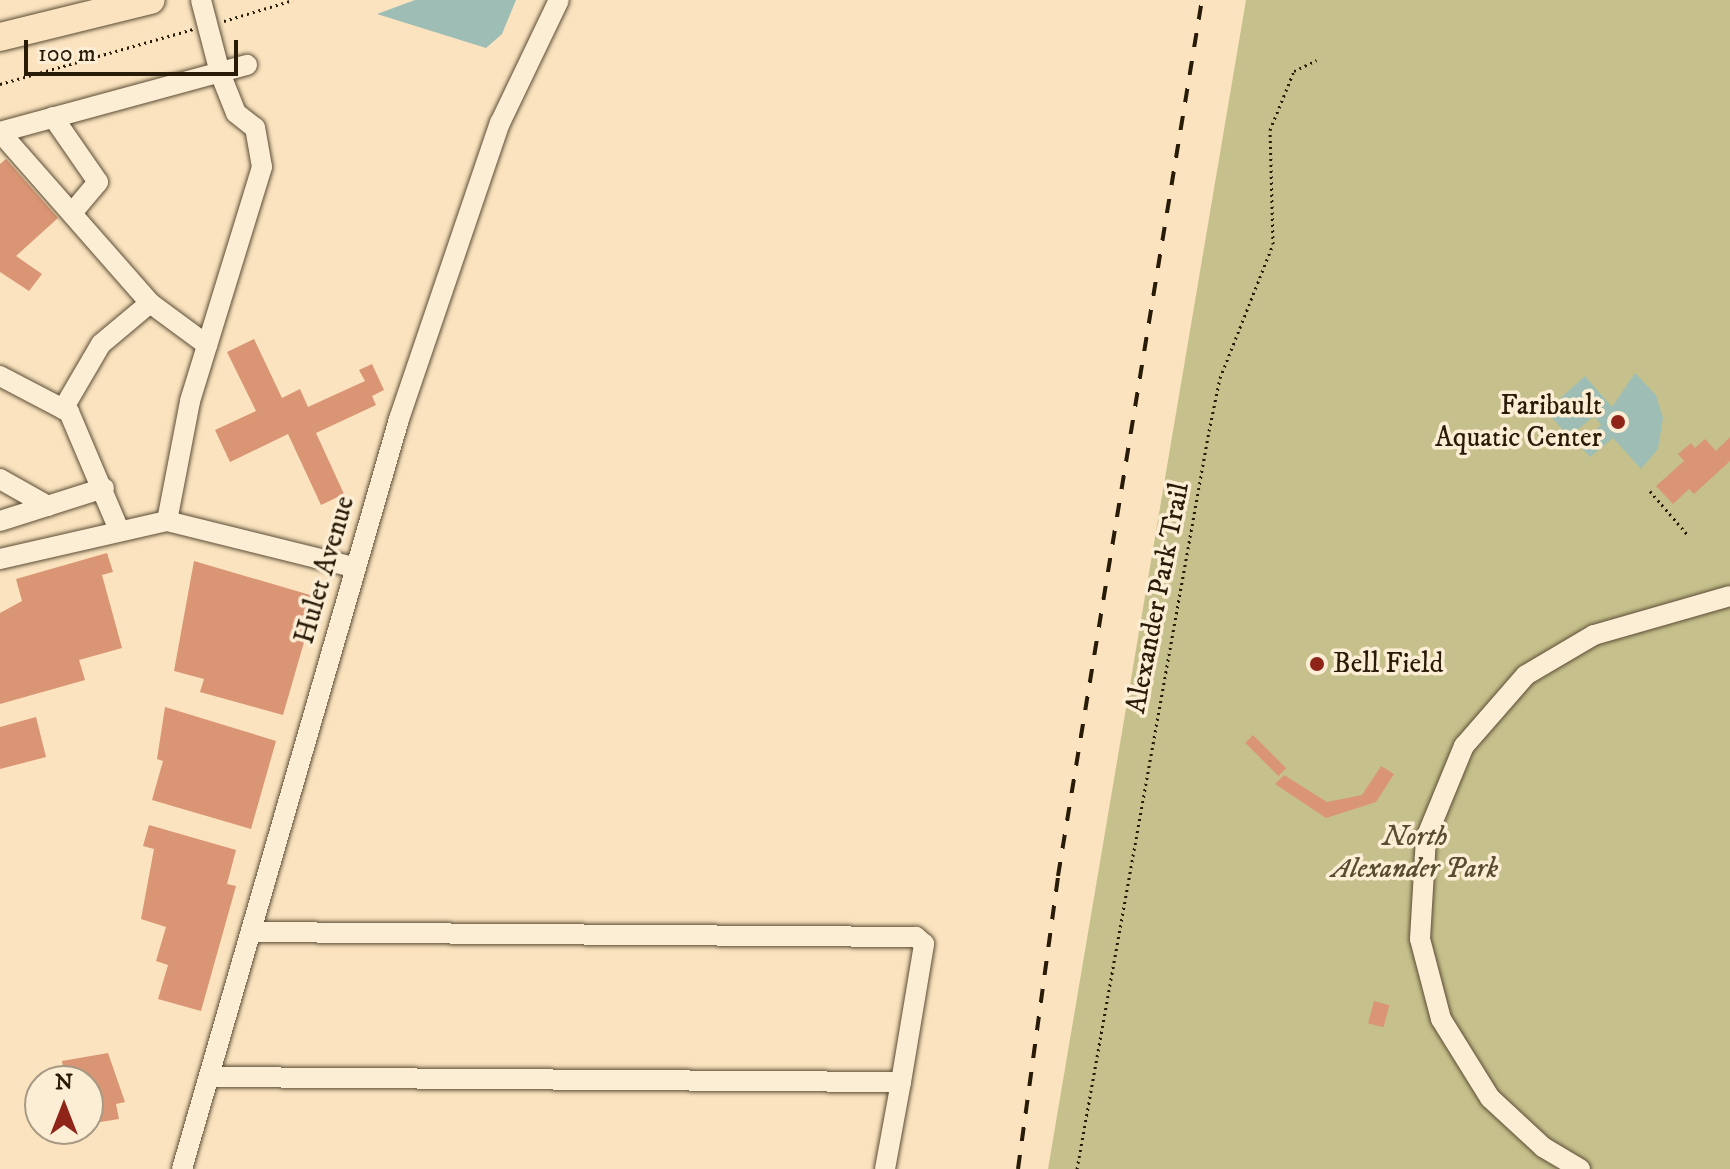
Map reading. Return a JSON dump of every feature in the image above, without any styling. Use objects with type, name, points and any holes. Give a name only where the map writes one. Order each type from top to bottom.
[{"type":"highway","points":[[0,46],[151,0]]},
{"type":"highway","points":[[0,37],[82,19]]},
{"type":"street","points":[[167,521],[207,345],[262,167],[255,128],[236,113],[220,73],[201,0]]},
{"type":"street","name":"Hulet Avenue","points":[[182,1169],[212,1077],[353,567],[500,123],[559,0]]},
{"type":"street","points":[[207,345],[150,303],[0,132],[247,65]]},
{"type":"street","points":[[53,117],[98,182],[72,213]]},
{"type":"street","points":[[63,409],[101,344],[150,303]]},
{"type":"street","points":[[0,376],[63,409],[104,488],[119,530]]},
{"type":"street","points":[[0,479],[48,506]]},
{"type":"street","points":[[0,521],[104,488]]},
{"type":"street","points":[[0,559],[167,521],[353,567]]},
{"type":"street","points":[[1580,1169],[1507,1116],[1445,1029],[1420,939],[1426,838],[1458,756],[1526,675],[1594,635],[1730,596]]},
{"type":"street","points":[[252,932],[916,937],[924,955],[885,1169]]},
{"type":"street","points":[[212,1077],[901,1082]]},
{"type":"path","points":[[0,84],[293,0]]},
{"type":"path","name":"Alexander Park Trail","points":[[1077,1169],[1220,378],[1273,244],[1270,130],[1294,71],[1317,60]]},
{"type":"path","points":[[1650,491],[1687,534]]},
{"type":"green space","name":"North Alexander Park","points":[[1246,0],[1730,0],[1730,1169],[1048,1169]]},
{"type":"water","points":[[415,0],[516,0],[502,34],[486,48],[377,14]]},
{"type":"water","points":[[1635,373],[1656,395],[1663,418],[1658,449],[1641,469],[1613,438],[1590,457],[1579,445],[1601,425],[1594,416],[1569,437],[1546,411],[1585,376],[1612,407]]},
{"type":"building","points":[[6,159],[58,218],[16,256],[42,274],[29,291],[0,272],[0,164]]},
{"type":"building","points":[[254,339],[282,398],[300,389],[308,407],[365,381],[359,370],[372,364],[384,390],[372,396],[376,405],[316,433],[344,494],[321,505],[288,434],[230,462],[215,430],[256,411],[227,352]]},
{"type":"building","name":"Faribault Aquatic Center","points":[[1730,437],[1730,461],[1694,494],[1689,489],[1673,504],[1656,486],[1684,461],[1678,454],[1691,443],[1695,448],[1705,439],[1716,451]]},
{"type":"building","points":[[107,553],[113,572],[102,575],[122,648],[79,660],[85,680],[0,704],[0,613],[22,601],[16,579]]},
{"type":"building","points":[[194,561],[317,597],[283,715],[200,692],[204,679],[174,671]]},
{"type":"building","points":[[165,707],[276,741],[251,829],[152,800],[163,761],[157,759]]},
{"type":"building","points":[[36,717],[46,757],[0,769],[0,727]]},
{"type":"building","points":[[1253,735],[1286,768],[1278,776],[1245,743]]},
{"type":"building","points":[[1381,766],[1394,774],[1376,802],[1326,818],[1275,784],[1284,775],[1327,802],[1362,795]]},
{"type":"building","points":[[149,825],[236,850],[227,884],[236,886],[201,1011],[158,999],[168,965],[156,961],[166,927],[141,919],[154,849],[143,846]]},
{"type":"building","points":[[1374,1001],[1389,1005],[1384,1027],[1368,1023]]},
{"type":"building","points":[[108,1053],[125,1102],[116,1104],[119,1119],[104,1121],[104,1065],[63,1065],[62,1061]]},
{"type":"railway","points":[[1018,1169],[1058,876],[1202,0]]},
{"type":"place","name":"Faribault Aquatic Center","points":[[1618,422]]},
{"type":"place","name":"Bell Field","points":[[1317,664]]}]
